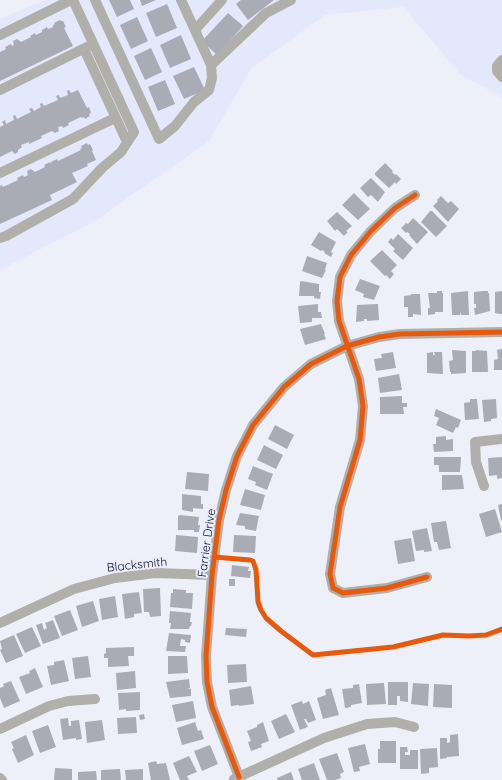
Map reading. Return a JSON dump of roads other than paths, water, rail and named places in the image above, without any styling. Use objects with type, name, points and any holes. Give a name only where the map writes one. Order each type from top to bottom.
[{"type":"street","points":[[0,36],[72,0],[115,118],[127,142]]},
{"type":"street","points":[[95,0],[159,139],[175,126],[194,102],[210,90],[212,78],[211,65],[181,0]]},
{"type":"street","points":[[194,30],[222,0]]},
{"type":"street","points":[[211,65],[266,13],[291,0]]},
{"type":"street","points":[[0,90],[90,47]]},
{"type":"street","points":[[0,238],[73,199],[102,168],[121,152],[134,132],[90,47]]},
{"type":"street","points":[[502,60],[497,66],[497,71],[502,76]]},
{"type":"street","points":[[0,173],[115,118]]},
{"type":"street","points":[[415,195],[396,208],[371,231],[351,255],[340,277],[336,301],[339,321],[360,379],[363,406],[360,440],[340,507],[330,574],[333,588],[342,593],[387,588],[427,577]]},
{"type":"street","name":"Farrier Drive","points":[[236,779],[212,708],[207,682],[206,656],[212,575],[219,520],[226,490],[237,456],[253,425],[284,387],[311,364],[347,346],[379,337],[400,334],[502,332]]},
{"type":"street","points":[[484,486],[476,462],[475,442],[502,439]]},
{"type":"street","name":"Blacksmith","points":[[0,623],[74,589],[115,578],[155,573],[212,575]]},
{"type":"street","points":[[0,728],[49,706],[68,701],[95,699]]},
{"type":"street","points":[[236,779],[324,738],[367,724],[395,722],[414,727]]}]
